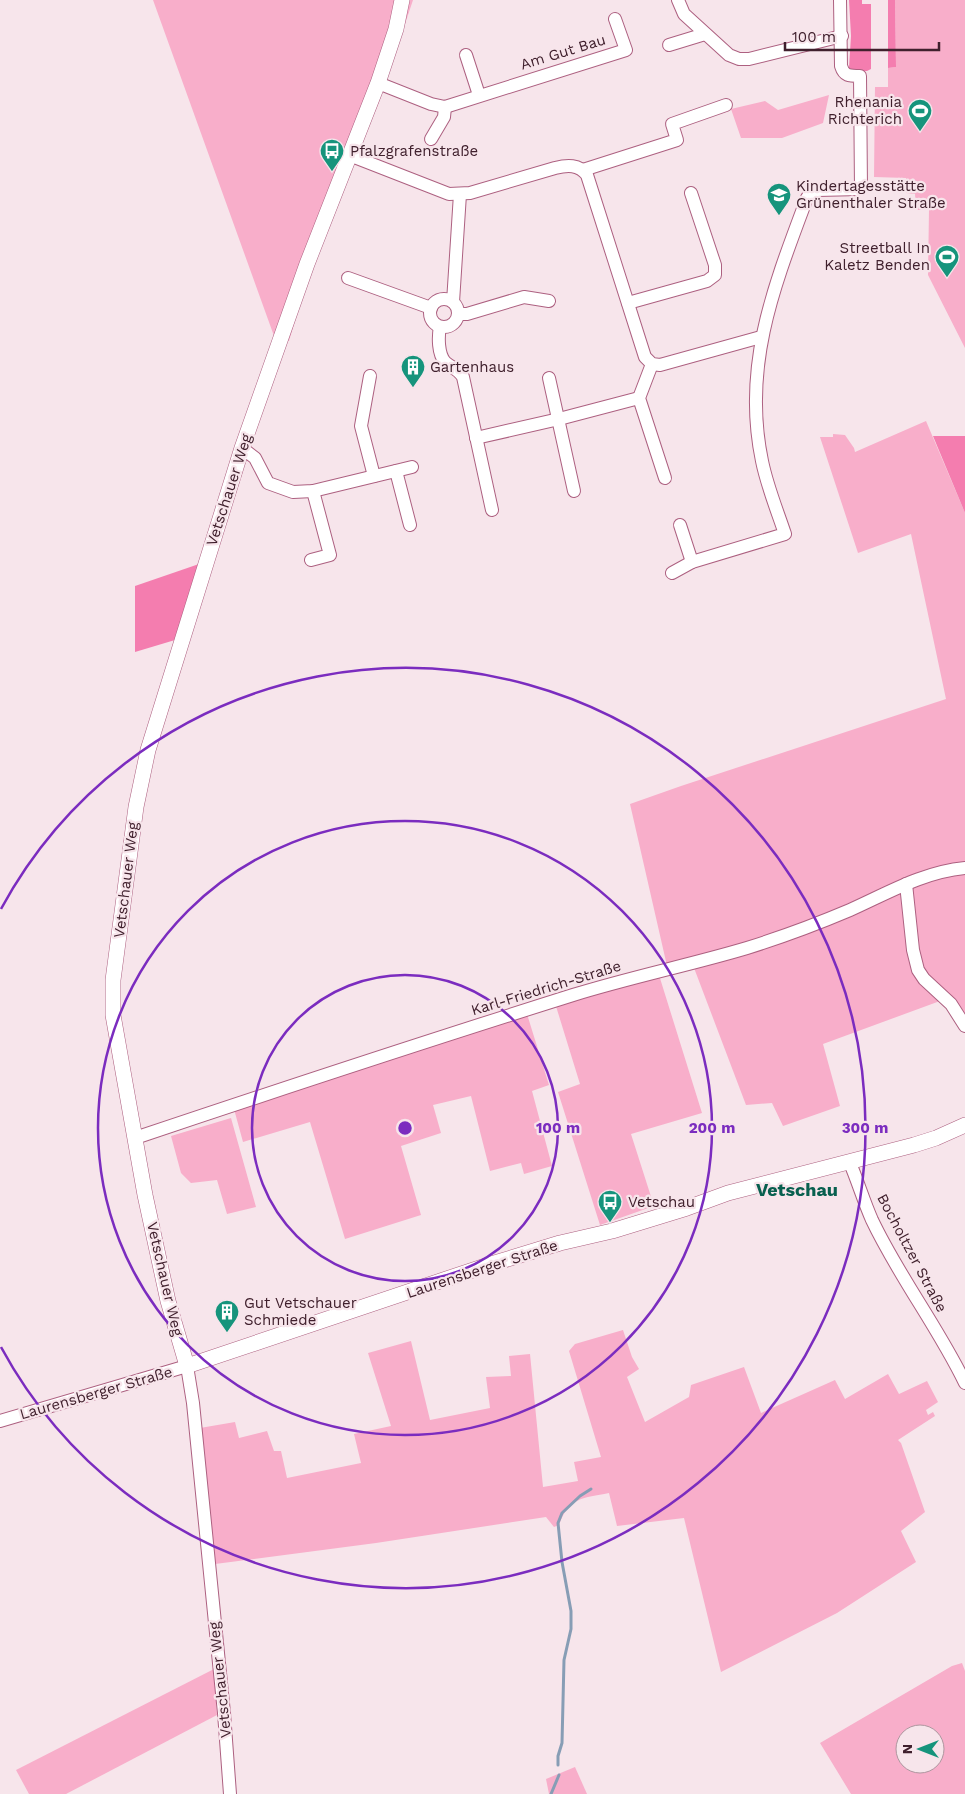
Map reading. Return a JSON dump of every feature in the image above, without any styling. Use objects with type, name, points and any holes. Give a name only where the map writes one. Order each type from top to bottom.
[{"type":"street","name":"Vetschauer Weg","points":[[230,1794],[224,1713],[187,1366],[168,1301],[135,1138],[112,1004],[113,980],[136,807],[148,750],[242,448],[307,264],[378,83],[396,29],[402,0]]},
{"type":"street","points":[[678,0],[684,14],[729,54],[739,59],[749,59],[842,36]]},
{"type":"street","points":[[672,573],[692,562],[785,534],[766,476],[756,422],[755,383],[762,337],[773,291],[807,198],[811,192],[817,190],[861,189],[860,76],[848,76],[843,73],[841,66],[840,0]]},
{"type":"street","name":"Am Gut Bau","points":[[445,107],[626,50],[615,19]]},
{"type":"street","points":[[669,45],[705,34]]},
{"type":"street","points":[[466,56],[479,96]]},
{"type":"street","points":[[378,83],[431,104],[445,107],[444,118],[431,139]]},
{"type":"street","points":[[584,170],[677,140],[672,124],[726,105]]},
{"type":"street","points":[[349,155],[449,194],[470,193],[564,166],[577,167],[584,170],[645,357],[652,364],[660,365],[762,337]]},
{"type":"street","points":[[628,304],[707,281],[715,274],[715,266],[691,193]]},
{"type":"street","points":[[460,194],[456,308],[453,325],[445,328],[434,324],[431,320],[431,308],[436,302],[441,300],[448,300],[456,308],[467,314],[524,297],[549,301]]},
{"type":"street","points":[[348,278],[431,308]]},
{"type":"street","points":[[440,327],[438,336],[442,358],[459,370],[463,377],[492,510]]},
{"type":"street","points":[[652,364],[639,398],[665,478]]},
{"type":"street","points":[[370,376],[361,426],[374,476]]},
{"type":"street","points":[[549,378],[574,491]]},
{"type":"street","points":[[476,438],[639,398]]},
{"type":"street","points":[[242,448],[255,458],[268,483],[293,492],[313,491],[412,467]]},
{"type":"street","points":[[396,471],[410,525]]},
{"type":"street","points":[[311,560],[330,555],[313,491]]},
{"type":"street","points":[[680,525],[692,562]]},
{"type":"street","name":"Karl-Friedrich-Straße","points":[[135,1138],[575,994],[746,948],[790,934],[906,884],[943,871],[965,868]]},
{"type":"street","points":[[906,884],[912,950],[916,965],[924,979],[951,1004],[965,1026]]},
{"type":"street","name":"Laurensberger Straße","points":[[0,1421],[187,1366],[488,1265],[560,1243],[621,1228],[687,1208],[728,1193],[850,1163],[936,1138],[965,1125]]},
{"type":"street","name":"Bocholtzer Straße","points":[[850,1163],[873,1220],[899,1269],[954,1359],[965,1383]]},
{"type":"shaded area","points":[[153,0],[413,0],[379,102],[350,171],[301,301],[289,341],[274,336]]},
{"type":"shaded area","points":[[849,0],[862,0],[862,4],[871,4],[871,69],[867,71],[853,71],[849,68],[851,36]]},
{"type":"shaded area","points":[[888,0],[895,0],[896,67],[888,68]]},
{"type":"shaded area","name":"Rhenania Richterich","points":[[895,0],[965,0],[965,348],[928,275],[929,210],[916,210],[915,194],[906,193],[906,178],[874,177],[875,87],[888,87],[888,68],[896,67]]},
{"type":"shaded area","points":[[829,95],[823,123],[782,138],[741,138],[731,109],[765,101],[778,110]]},
{"type":"shaded area","points":[[926,421],[965,513],[965,1021],[940,1001],[823,1044],[840,1106],[783,1126],[772,1103],[746,1105],[691,960],[667,966],[630,804],[946,699],[911,534],[858,553],[820,437],[833,437],[833,434],[845,435],[855,452]]},
{"type":"shaded area","points":[[933,436],[965,436],[965,513]]},
{"type":"shaded area","points":[[199,564],[175,640],[135,652],[135,586]]},
{"type":"shaded area","points":[[659,975],[702,1113],[631,1134],[654,1206],[600,1225],[558,1092],[580,1084],[555,1003]]},
{"type":"shaded area","points":[[527,1014],[549,1085],[532,1091],[552,1166],[524,1174],[521,1163],[490,1171],[471,1096],[433,1105],[441,1133],[401,1146],[421,1215],[345,1239],[310,1122],[243,1142],[234,1109]]},
{"type":"shaded area","points":[[231,1118],[256,1207],[227,1214],[217,1180],[191,1183],[181,1173],[171,1136]]},
{"type":"shaded area","points":[[623,1330],[632,1357],[639,1369],[627,1377],[645,1422],[689,1397],[691,1385],[744,1367],[761,1413],[835,1380],[845,1399],[888,1374],[899,1394],[927,1381],[938,1402],[926,1410],[928,1415],[933,1412],[935,1416],[898,1440],[901,1443],[925,1512],[901,1531],[916,1562],[837,1613],[721,1672],[684,1518],[617,1526],[609,1493],[578,1500],[567,1509],[559,1525],[554,1527],[546,1517],[376,1543],[215,1564],[200,1428],[235,1422],[239,1438],[267,1431],[274,1451],[281,1451],[287,1478],[361,1463],[354,1434],[391,1426],[368,1353],[411,1341],[430,1420],[490,1408],[486,1377],[511,1376],[509,1356],[530,1354],[543,1487],[578,1481],[574,1462],[601,1457],[569,1351],[575,1344]]},
{"type":"shaded area","points":[[962,1663],[965,1671],[965,1794],[851,1794],[820,1743],[952,1666]]},
{"type":"shaded area","points":[[214,1669],[217,1715],[66,1794],[29,1794],[16,1770]]},
{"type":"shaded area","points":[[575,1767],[587,1794],[549,1794],[546,1779]]},
{"type":"waterway","points":[[558,1765],[558,1756],[562,1743],[564,1660],[571,1629],[571,1611],[562,1562],[558,1523],[562,1513],[580,1496],[591,1489]]},
{"type":"waterway","points":[[551,1794],[559,1775]]},
{"type":"place","name":"Rhenania Richterich","points":[[920,132]]},
{"type":"place","name":"Pfalzgrafenstraße","points":[[332,172]]},
{"type":"place","name":"Kindertagesstätte Grünenthaler Straße","points":[[779,216]]},
{"type":"place","name":"Streetball In Kaletz Benden","points":[[947,278]]},
{"type":"place","name":"Gartenhaus","points":[[413,388]]},
{"type":"place","name":"Vetschau","points":[[610,1223]]},
{"type":"place","name":"Gut Vetschauer Schmiede","points":[[227,1333]]},
{"type":"district","name":"Vetschau","points":[[797,1189]]}]
